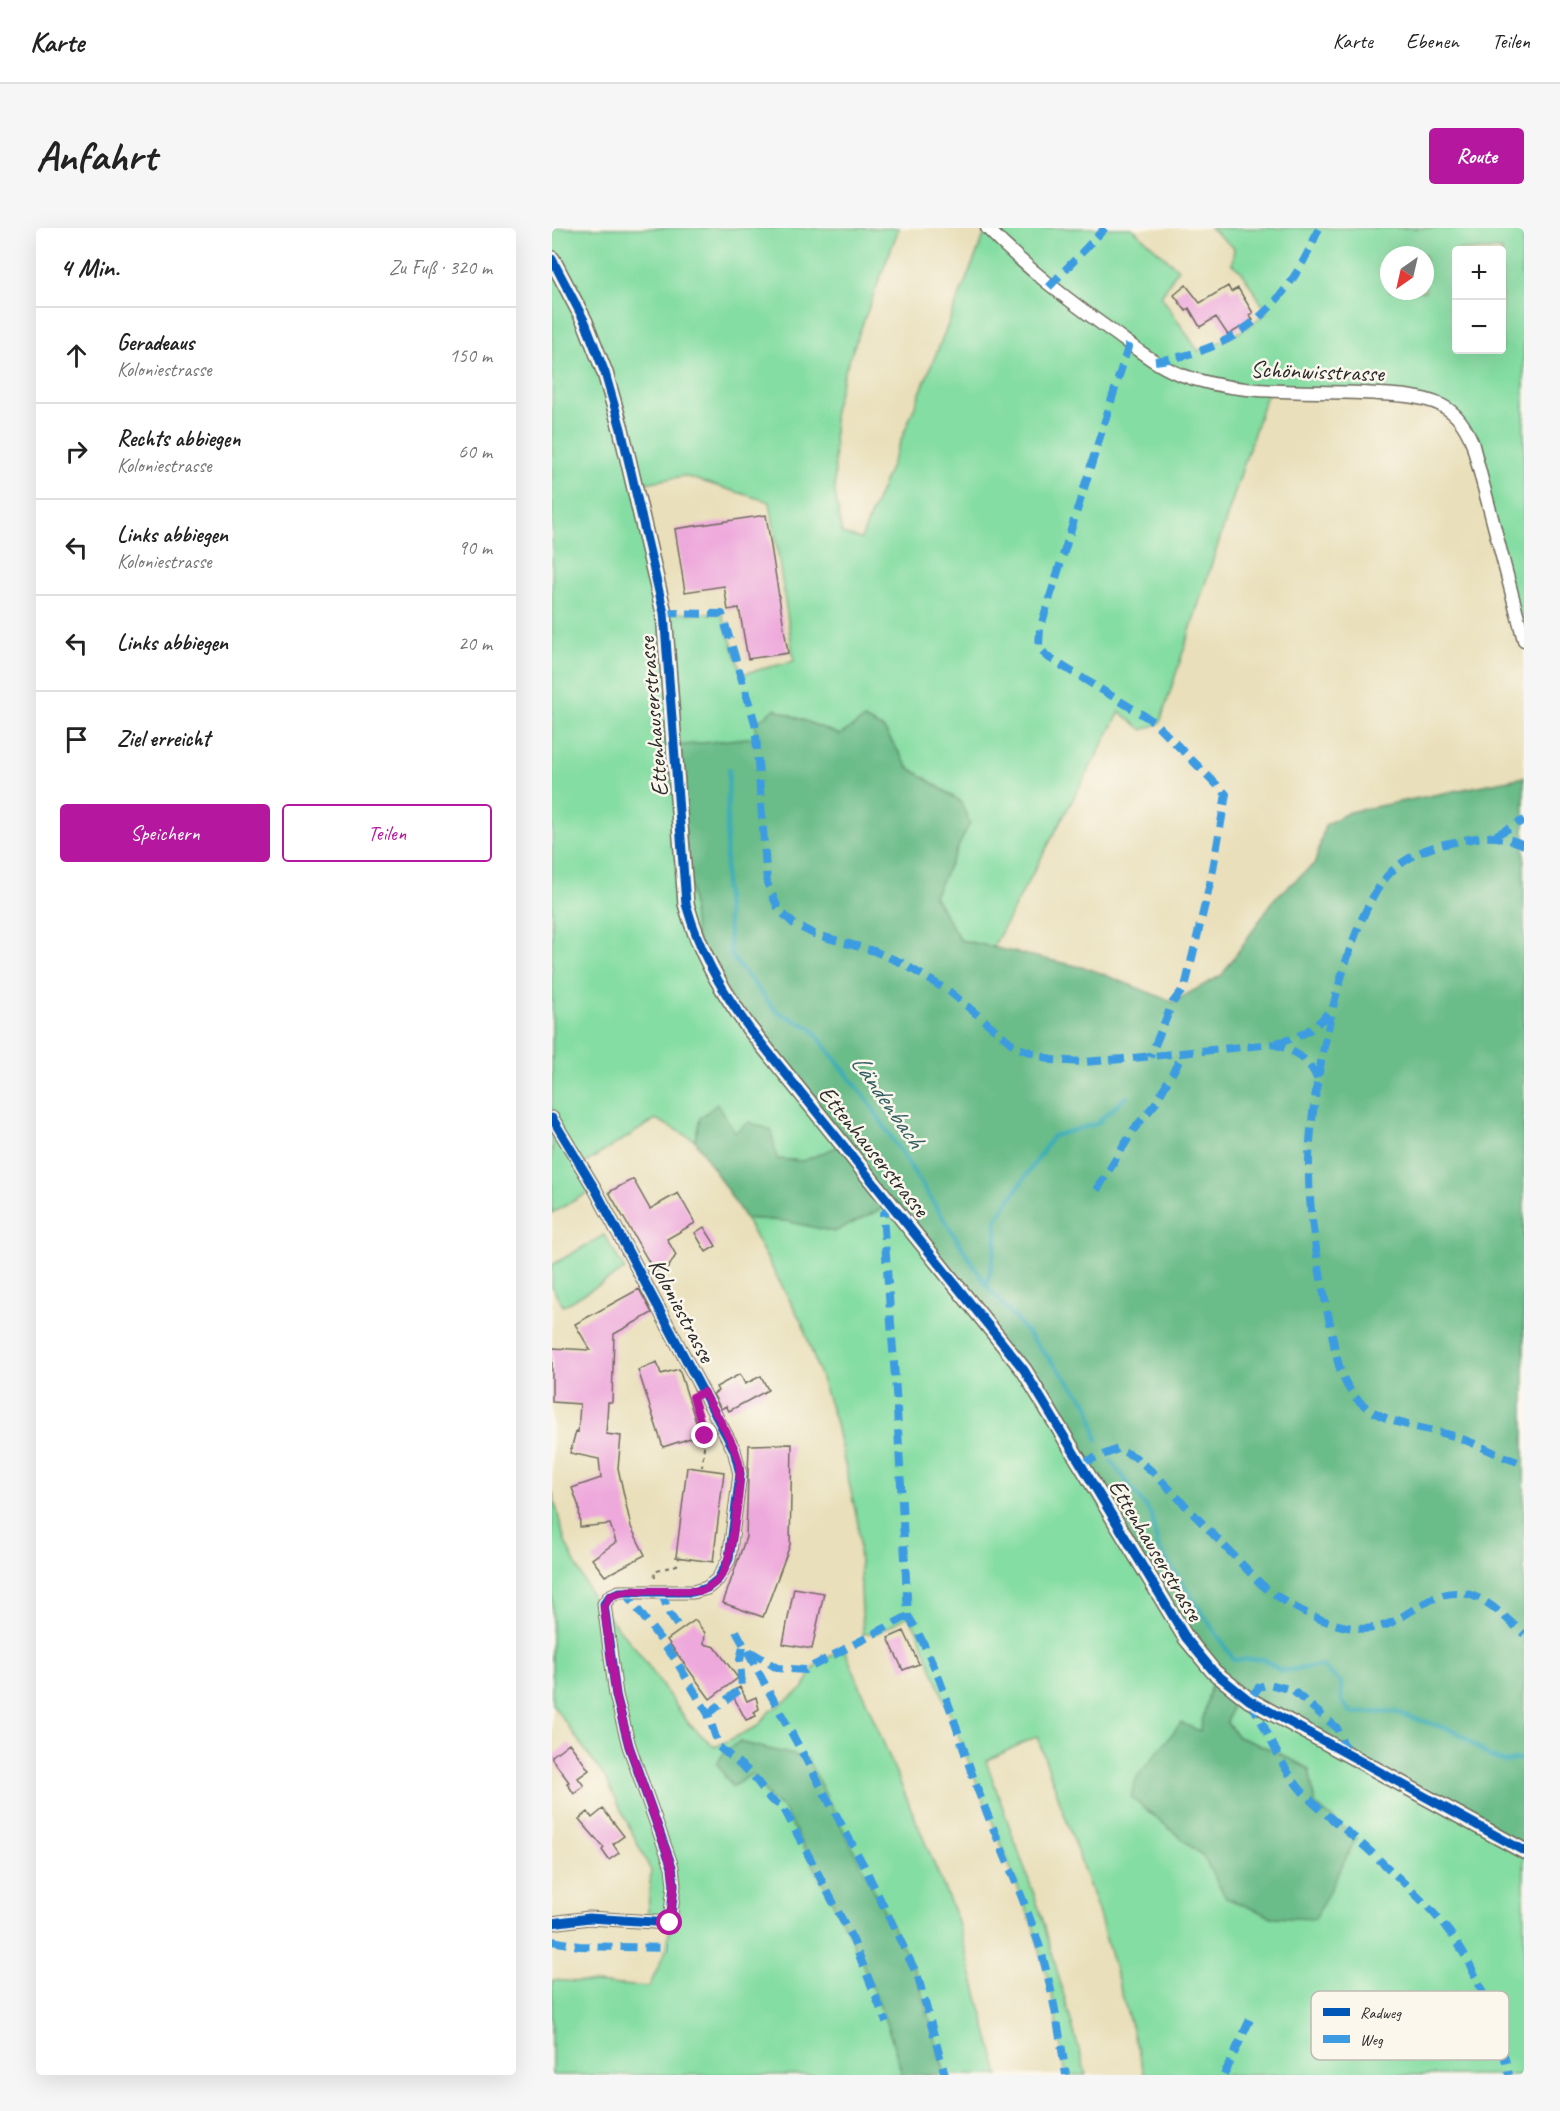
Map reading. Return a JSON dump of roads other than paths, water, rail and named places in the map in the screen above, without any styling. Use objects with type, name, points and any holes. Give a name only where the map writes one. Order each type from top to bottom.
[{"type":"street","name":"Schönwisstrasse","points":[[987,228],[1049,287],[1129,344],[1176,372],[1200,381],[1235,388],[1347,392],[1419,398],[1440,404],[1457,416],[1466,427],[1472,442],[1524,640]]},
{"type":"street","name":"Ettenhauserstrasse","points":[[552,259],[575,300],[605,373],[652,556],[664,613],[686,904],[696,939],[710,968],[749,1028],[1023,1370],[1186,1638],[1214,1672],[1249,1700],[1524,1851]]},
{"type":"street","name":"Koloniestrasse","points":[[552,1118],[595,1189],[704,1392],[740,1466],[729,1558],[723,1573],[707,1588],[693,1592],[628,1591],[614,1594],[606,1601],[604,1612],[616,1695],[629,1746],[672,1867],[674,1885],[670,1923],[589,1918],[552,1923]]},
{"type":"waterway","name":"Ländenbach","points":[[729,769],[725,887],[731,956],[776,1011],[811,1028],[868,1101],[987,1286],[1089,1405],[1097,1440]]},
{"type":"waterway","points":[[987,1286],[996,1244],[996,1220],[1053,1136],[1096,1124],[1126,1097]]},
{"type":"waterway","name":"Ländenbach","points":[[1111,1461],[1151,1514],[1158,1547],[1234,1660],[1264,1659],[1281,1671],[1322,1666],[1341,1683],[1342,1702],[1352,1713],[1395,1712],[1457,1732],[1490,1757],[1506,1762],[1524,1758]]}]
